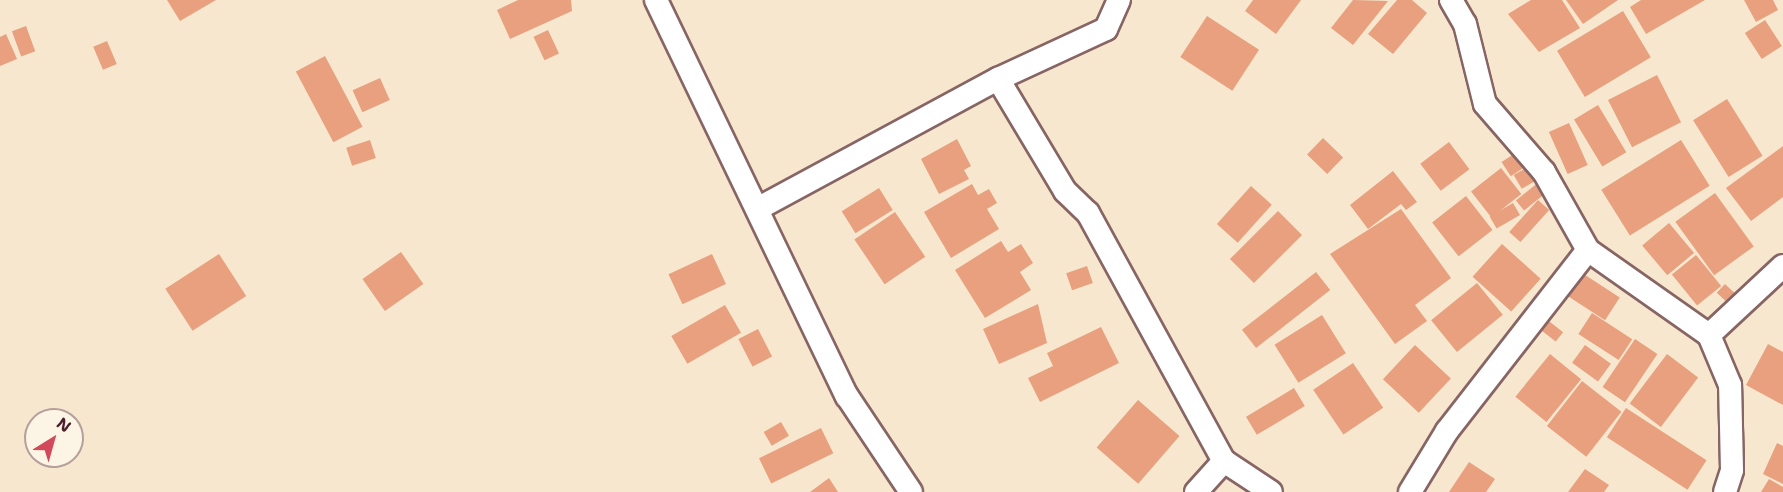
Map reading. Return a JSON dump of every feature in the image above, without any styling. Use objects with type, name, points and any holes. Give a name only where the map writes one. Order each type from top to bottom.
[{"type":"street","points":[[656,0],[759,208],[846,396],[911,492]]},
{"type":"street","points":[[759,208],[998,79],[1106,29],[1119,0]]},
{"type":"street","points":[[1452,0],[1465,24],[1485,104],[1544,172],[1588,250],[1708,335],[1730,385],[1732,470],[1725,492]]},
{"type":"street","points":[[998,79],[1065,190],[1088,213],[1224,461],[1271,492]]},
{"type":"street","points":[[1410,492],[1447,431],[1588,250]]},
{"type":"street","points":[[1708,335],[1783,266]]},
{"type":"street","points":[[1196,492],[1224,461]]},
{"type":"building","points":[[167,0],[216,0],[180,21]]},
{"type":"building","points":[[518,0],[571,0],[572,11],[510,39],[497,10]]},
{"type":"building","points":[[1253,0],[1301,0],[1276,34],[1245,11]]},
{"type":"building","points":[[1353,0],[1388,1],[1353,45],[1331,28]]},
{"type":"building","points":[[1397,0],[1412,0],[1427,13],[1393,54],[1368,34]]},
{"type":"building","points":[[1531,0],[1562,0],[1580,28],[1539,52],[1508,14]]},
{"type":"building","points":[[1566,0],[1618,0],[1583,24]]},
{"type":"building","points":[[1641,0],[1705,0],[1646,34],[1630,7]]},
{"type":"building","points":[[1744,0],[1773,0],[1778,10],[1756,22]]},
{"type":"building","points":[[1623,11],[1651,57],[1585,97],[1557,51]]},
{"type":"building","points":[[1207,16],[1259,50],[1232,91],[1180,57]]},
{"type":"building","points":[[1765,20],[1782,46],[1762,59],[1745,33]]},
{"type":"building","points":[[26,26],[35,51],[21,57],[12,31]]},
{"type":"building","points":[[548,30],[559,54],[544,60],[533,37]]},
{"type":"building","points":[[6,34],[17,59],[0,66],[0,37]]},
{"type":"building","points":[[107,41],[117,64],[103,70],[93,47]]},
{"type":"building","points":[[325,56],[363,127],[333,142],[296,71]]},
{"type":"building","points":[[1657,75],[1681,122],[1632,147],[1608,100]]},
{"type":"building","points":[[380,78],[390,100],[362,112],[353,90]]},
{"type":"building","points":[[1727,99],[1763,156],[1729,177],[1693,120]]},
{"type":"building","points":[[1598,105],[1626,152],[1602,167],[1574,119]]},
{"type":"building","points":[[1569,123],[1588,165],[1568,174],[1549,132]]},
{"type":"building","points":[[1323,138],[1343,157],[1327,174],[1307,155]]},
{"type":"building","points":[[957,139],[971,166],[964,170],[969,179],[939,194],[921,159]]},
{"type":"building","points":[[370,140],[376,158],[352,166],[346,148]]},
{"type":"building","points":[[1681,140],[1710,186],[1630,236],[1601,190]]},
{"type":"building","points":[[1449,142],[1469,169],[1441,191],[1420,164]]},
{"type":"building","points":[[1783,146],[1783,197],[1751,221],[1726,188]]},
{"type":"building","points":[[1520,150],[1529,164],[1511,176],[1502,162]]},
{"type":"building","points":[[1531,165],[1539,179],[1522,189],[1514,175]]},
{"type":"building","points":[[1501,168],[1521,194],[1491,217],[1471,191]]},
{"type":"building","points":[[1393,171],[1417,202],[1406,210],[1401,204],[1368,229],[1350,205]]},
{"type":"building","points":[[1540,181],[1548,191],[1524,211],[1516,201]]},
{"type":"building","points":[[972,184],[978,195],[989,189],[997,203],[987,209],[999,229],[951,258],[924,212]]},
{"type":"building","points":[[1251,186],[1272,205],[1238,243],[1217,224]]},
{"type":"building","points":[[879,188],[893,210],[855,233],[842,211]]},
{"type":"building","points":[[1715,193],[1754,246],[1714,275],[1675,222]]},
{"type":"building","points":[[1466,196],[1492,230],[1459,256],[1432,222]]},
{"type":"building","points":[[1538,200],[1549,210],[1520,242],[1509,232]]},
{"type":"building","points":[[1513,203],[1520,215],[1497,229],[1490,216]]},
{"type":"building","points":[[1401,209],[1451,278],[1415,305],[1427,321],[1395,344],[1330,254]]},
{"type":"building","points":[[1278,211],[1302,235],[1254,283],[1230,259]]},
{"type":"building","points":[[895,212],[925,257],[885,284],[854,239]]},
{"type":"building","points":[[1669,223],[1694,253],[1667,275],[1642,245]]},
{"type":"building","points":[[1001,241],[1008,252],[1021,244],[1033,263],[1020,272],[1031,290],[985,318],[955,270]]},
{"type":"building","points":[[1502,244],[1541,279],[1511,311],[1473,277]]},
{"type":"building","points":[[401,252],[423,284],[385,311],[362,279]]},
{"type":"building","points":[[219,254],[246,296],[193,331],[165,289]]},
{"type":"building","points":[[712,254],[726,284],[682,304],[668,274]]},
{"type":"building","points":[[1696,255],[1721,286],[1697,306],[1672,275]]},
{"type":"building","points":[[1087,266],[1093,283],[1072,290],[1066,273]]},
{"type":"building","points":[[1316,272],[1330,290],[1256,348],[1242,330]]},
{"type":"building","points":[[1582,273],[1620,298],[1605,320],[1567,296]]},
{"type":"building","points":[[1477,283],[1503,315],[1457,352],[1431,320]]},
{"type":"building","points":[[1725,284],[1737,295],[1729,304],[1717,293]]},
{"type":"building","points":[[1038,304],[1047,343],[999,364],[983,329]]},
{"type":"building","points":[[725,305],[741,333],[687,364],[671,336]]},
{"type":"building","points":[[1592,313],[1632,339],[1619,360],[1578,334]]},
{"type":"building","points":[[1322,315],[1346,353],[1298,383],[1275,345]]},
{"type":"building","points":[[1545,318],[1563,332],[1556,342],[1538,327]]},
{"type":"building","points":[[1101,327],[1119,363],[1040,402],[1028,378],[1053,366],[1047,353]]},
{"type":"building","points":[[758,329],[772,357],[752,367],[738,339]]},
{"type":"building","points":[[1635,339],[1657,354],[1625,402],[1603,387]]},
{"type":"building","points":[[1768,344],[1783,352],[1783,405],[1746,385]]},
{"type":"building","points":[[1415,345],[1451,378],[1419,413],[1383,379]]},
{"type":"building","points":[[1585,345],[1611,364],[1598,382],[1572,363]]},
{"type":"building","points":[[1550,354],[1581,379],[1546,422],[1515,397]]},
{"type":"building","points":[[1667,354],[1698,377],[1661,427],[1630,404]]},
{"type":"building","points":[[1353,363],[1383,408],[1343,435],[1313,390]]},
{"type":"building","points":[[1582,381],[1621,412],[1586,457],[1547,426]]},
{"type":"building","points":[[1294,388],[1305,406],[1257,435],[1246,417]]},
{"type":"building","points":[[1138,400],[1180,436],[1138,484],[1097,448]]},
{"type":"building","points":[[1626,408],[1707,460],[1687,490],[1607,437]]},
{"type":"building","points":[[781,422],[789,436],[772,446],[764,432]]},
{"type":"building","points":[[821,428],[833,453],[771,483],[759,458]]},
{"type":"building","points":[[1777,443],[1783,446],[1783,484],[1763,474]]},
{"type":"building","points":[[1469,462],[1495,479],[1486,492],[1449,492]]},
{"type":"building","points":[[1585,469],[1609,485],[1604,492],[1568,492]]},
{"type":"building","points":[[829,478],[838,492],[810,492]]},
{"type":"building","points":[[1769,479],[1783,487],[1783,492],[1761,492]]}]
